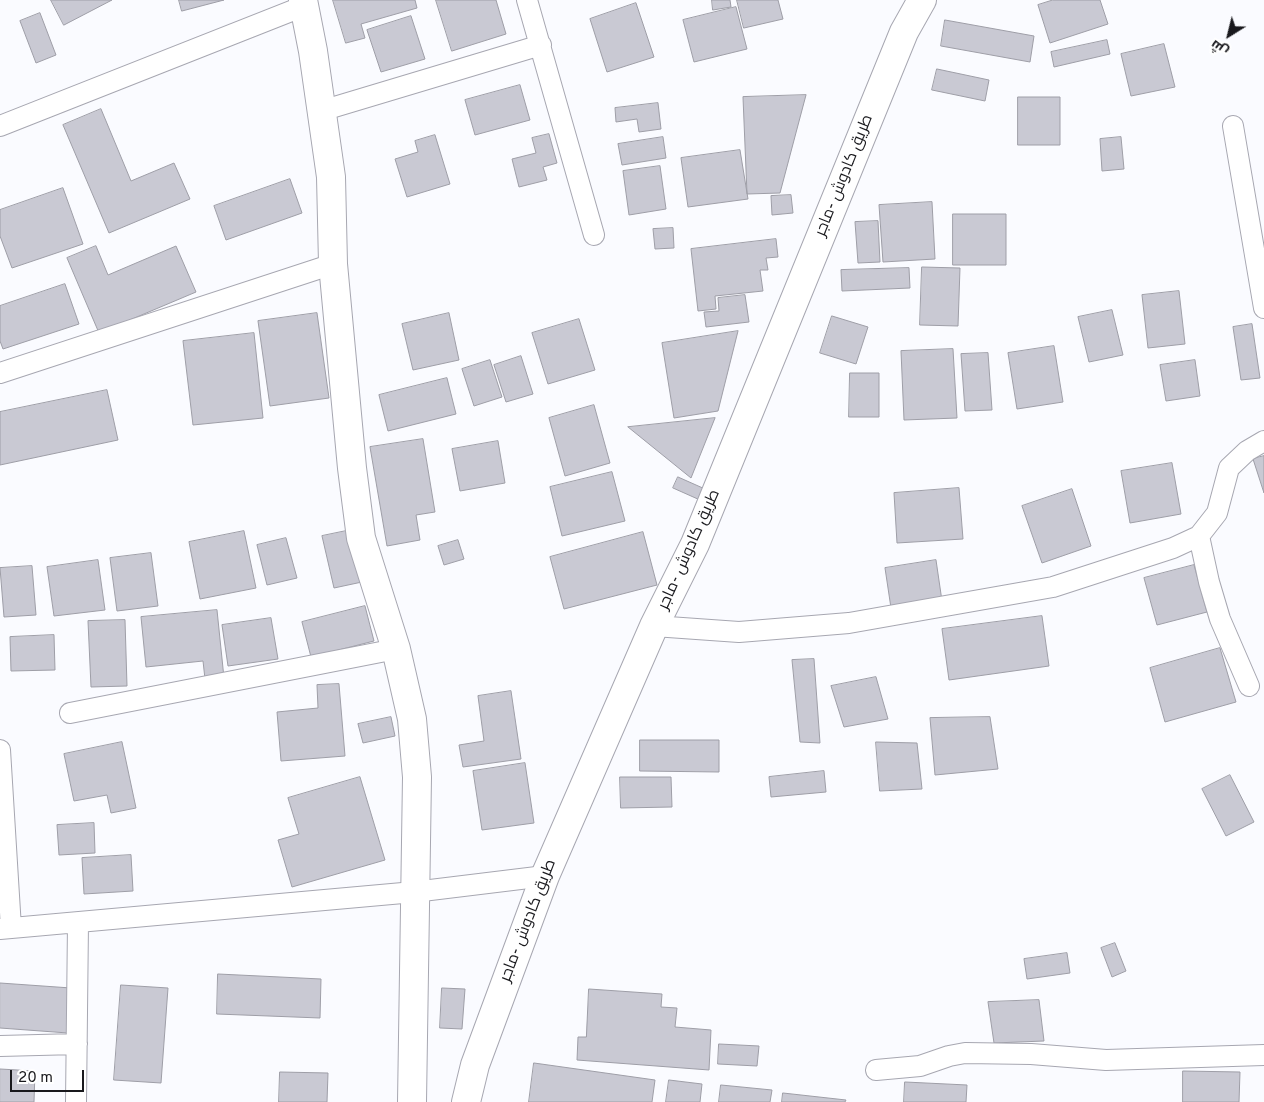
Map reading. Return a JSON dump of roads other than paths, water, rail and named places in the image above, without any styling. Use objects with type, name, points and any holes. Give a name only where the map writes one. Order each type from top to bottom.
[{"type":"main road","name":"طريق كادوش -ماجر","points":[[466,1102],[476,1065],[545,876],[654,626],[695,544],[904,32],[922,0]]},
{"type":"main road","points":[[304,3],[331,177],[334,264],[352,468],[361,538],[396,649],[412,719],[414,738],[417,777],[412,1102]]},
{"type":"street","points":[[527,0],[594,235]]},
{"type":"street","points":[[0,126],[304,3]]},
{"type":"street","points":[[321,111],[541,45]]},
{"type":"street","points":[[1234,126],[1264,308]]},
{"type":"street","points":[[0,373],[334,264]]},
{"type":"street","points":[[654,626],[739,632],[848,623],[1053,587],[1173,548],[1198,536],[1217,513],[1229,468],[1247,451],[1264,441]]},
{"type":"street","points":[[1198,536],[1220,619],[1249,686]]},
{"type":"street","points":[[70,713],[396,649]]},
{"type":"street","points":[[0,750],[6,928],[414,892],[545,876]]},
{"type":"street","points":[[76,1102],[78,923]]},
{"type":"street","points":[[0,1046],[78,1044]]},
{"type":"street","points":[[876,1070],[920,1066],[949,1056],[965,1053],[1031,1054],[1106,1060],[1264,1055]]}]
